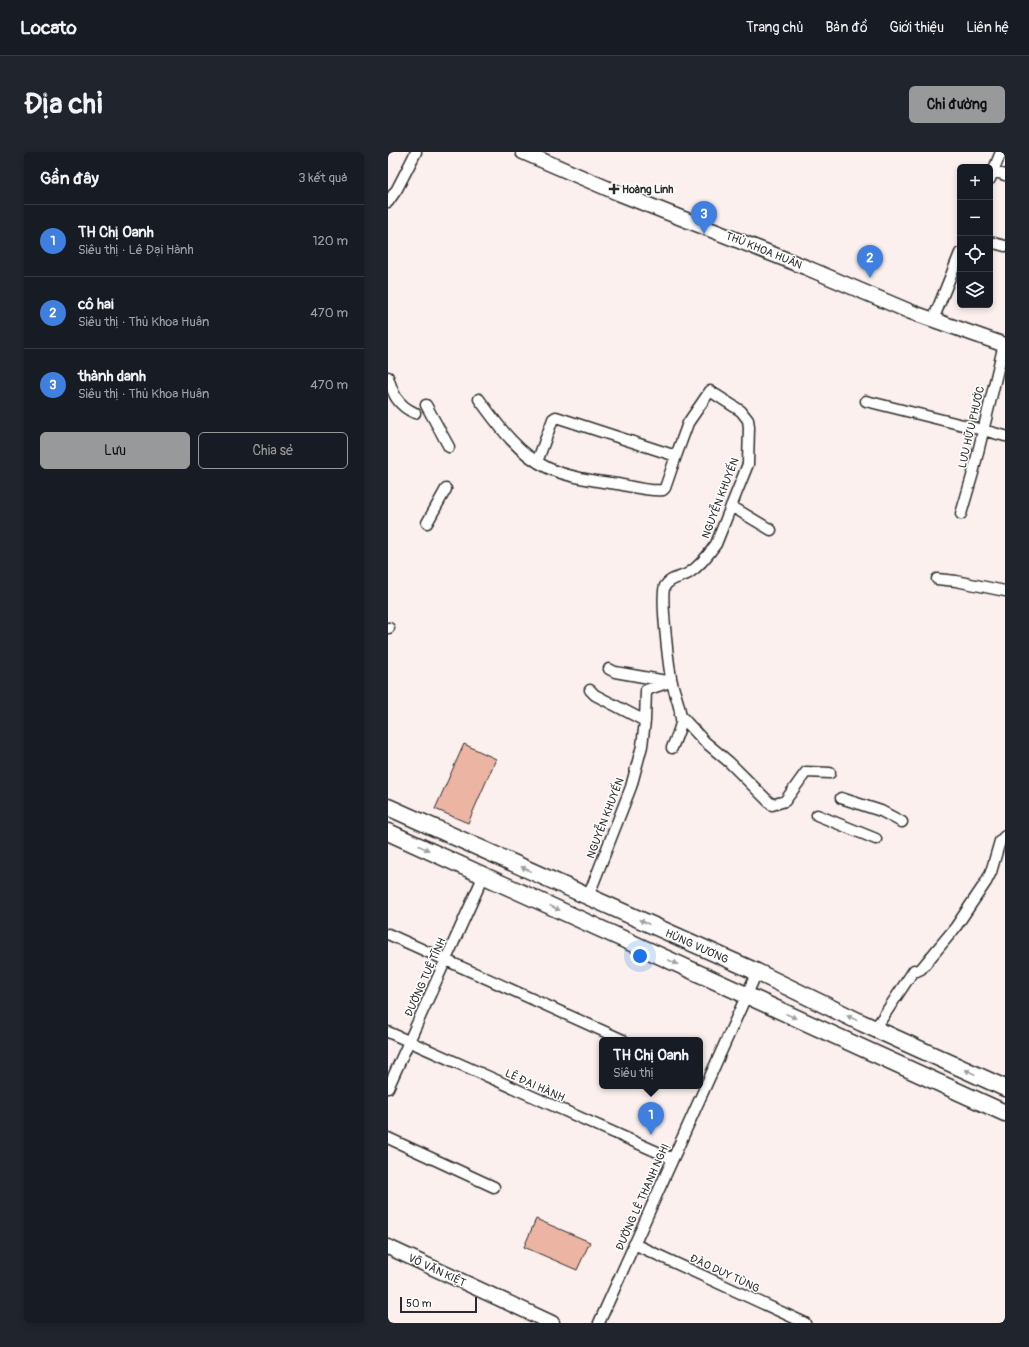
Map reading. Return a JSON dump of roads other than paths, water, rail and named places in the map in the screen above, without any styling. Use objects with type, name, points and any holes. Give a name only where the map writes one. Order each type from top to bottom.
[{"type":"main road","name":"THỦ KHOA HUÂN","points":[[523,152],[618,193],[806,267],[933,320],[1004,345]]},
{"type":"main road","name":"HÙNG VƯƠNG","points":[[388,807],[757,972],[875,1029],[1005,1088]]},
{"type":"main road","points":[[388,832],[1005,1113]]},
{"type":"main road","name":"VÕ VĂN KIỆT","points":[[388,1247],[552,1323]]},
{"type":"street","points":[[388,202],[397,189],[416,152]]},
{"type":"street","points":[[993,172],[1001,152]]},
{"type":"street","points":[[993,175],[1005,175]]},
{"type":"street","points":[[993,243],[1005,246]]},
{"type":"street","points":[[933,320],[957,260]]},
{"type":"street","name":"LƯU HỮU PHƯỚC","points":[[961,514],[973,473],[1004,345]]},
{"type":"street","points":[[388,377],[392,392],[402,406],[415,413]]},
{"type":"street","name":"NGUYỄN KHUYẾN","points":[[672,748],[681,722],[672,682],[666,642],[664,600],[665,587],[673,578],[687,574],[694,570],[716,544],[748,464],[749,427],[746,416],[735,406],[710,391],[688,423],[676,456]]},
{"type":"street","points":[[479,399],[516,446],[537,462],[549,468],[572,475],[598,481],[660,491],[665,488],[676,456],[556,418],[554,419],[537,462]]},
{"type":"street","points":[[866,401],[1005,436]]},
{"type":"street","points":[[426,405],[449,447]]},
{"type":"street","points":[[427,523],[446,489]]},
{"type":"street","points":[[731,506],[771,530]]},
{"type":"street","points":[[937,579],[956,581],[1005,591]]},
{"type":"street","points":[[609,669],[615,672],[672,682]]},
{"type":"street","name":"NGUYỄN KHUYẾN","points":[[588,897],[631,787],[642,746],[645,722],[646,690],[672,682]]},
{"type":"street","points":[[590,690],[595,695],[645,722]]},
{"type":"street","points":[[680,715],[704,742],[729,762],[772,805],[785,801],[806,772],[830,773]]},
{"type":"street","points":[[841,798],[881,811],[902,822]]},
{"type":"street","points":[[817,816],[876,839]]},
{"type":"street","points":[[875,1029],[914,970],[917,971],[921,969],[955,928],[982,889],[989,876],[1000,841],[1005,836]]},
{"type":"street","name":"ĐƯỜNG TUỆ TĨNH","points":[[388,1088],[484,875]]},
{"type":"street","points":[[388,934],[616,1037]]},
{"type":"street","name":"ĐƯỜNG LÊ THANH NGHỊ","points":[[704,1077],[757,972]]},
{"type":"street","name":"LÊ ĐẠI HÀNH","points":[[388,1032],[673,1159]]},
{"type":"street","name":"ĐƯỜNG LÊ THANH NGHỊ","points":[[599,1323],[673,1159],[699,1089]]},
{"type":"street","points":[[388,1138],[494,1187]]},
{"type":"street","name":"ĐÀO DUY TÙNG","points":[[634,1244],[805,1323]]},
{"type":"place","name":"Hoàng Linh","points":[[614,189]]},
{"type":"place","name":"thành danh","points":[[704,234]]},
{"type":"place","name":"cô hai","points":[[870,278]]},
{"type":"place","name":"TH Chị Oanh","points":[[651,1135]]}]
